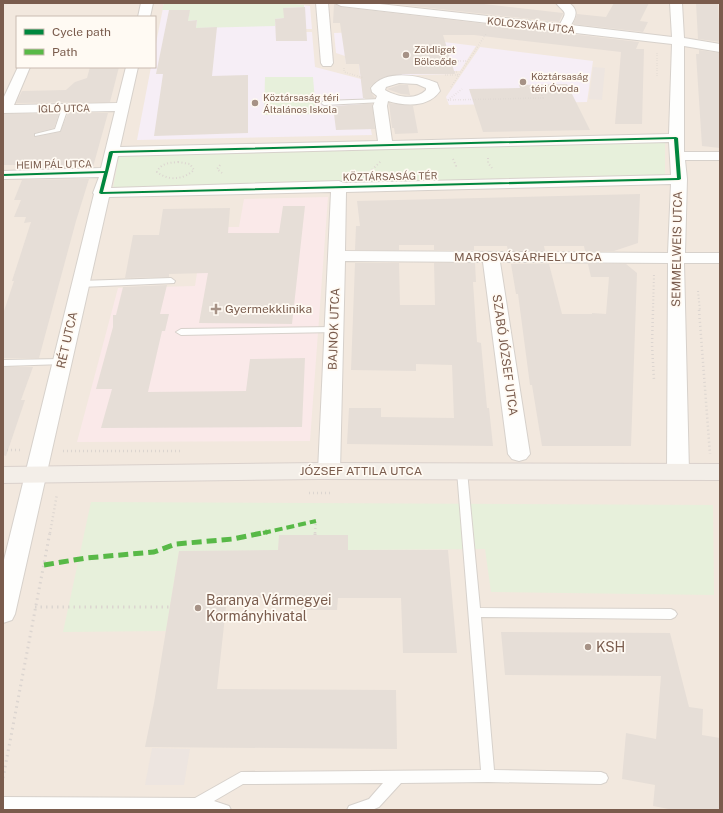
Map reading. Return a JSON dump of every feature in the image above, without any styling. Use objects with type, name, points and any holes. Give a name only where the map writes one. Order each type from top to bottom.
[{"type":"main road","name":"JÓZSEF ATTILA UTCA","points":[[3,474],[329,471],[720,472]]},
{"type":"street","points":[[144,16],[147,3]]},
{"type":"street","points":[[322,3],[327,59]]},
{"type":"street","name":"KOLOZSVÁR UTCA","points":[[341,3],[385,6],[678,41],[720,48]]},
{"type":"street","points":[[562,3],[570,9],[571,15],[564,28]]},
{"type":"street","name":"SEMMELWEIS UTCA","points":[[676,3],[678,41],[676,138],[679,179],[676,258],[678,472]]},
{"type":"street","name":"IGLÓ UTCA","points":[[24,68],[5,109],[122,107]]},
{"type":"street","name":"RÉT UTCA","points":[[3,614],[61,362],[132,68]]},
{"type":"street","points":[[382,94],[386,145]]},
{"type":"street","points":[[111,152],[676,138]]},
{"type":"street","points":[[677,156],[720,156]]},
{"type":"street","name":"HEIM PÁL UTCA","points":[[3,175],[106,172]]},
{"type":"street","name":"KÖZTÁRSASÁG TÉR","points":[[101,193],[339,186],[679,179]]},
{"type":"street","name":"BAJNOK UTCA","points":[[329,471],[339,186]]},
{"type":"street","name":"MAROSVÁSÁRHELY UTCA","points":[[337,256],[720,258]]},
{"type":"street","name":"SZABÓ JÓZSEF UTCA","points":[[491,257],[519,454]]},
{"type":"lane","points":[[324,103],[382,94]]},
{"type":"lane","points":[[37,135],[58,130],[66,108]]},
{"type":"lane","points":[[80,284],[171,281]]},
{"type":"lane","points":[[181,332],[334,330]]},
{"type":"lane","points":[[3,363],[61,362]]},
{"type":"lane","points":[[462,472],[488,776]]},
{"type":"lane","points":[[474,612],[671,614]]},
{"type":"lane","points":[[354,810],[374,803],[398,776]]},
{"type":"lane","points":[[197,804],[241,778],[488,776],[601,778]]},
{"type":"lane","points":[[3,803],[197,804],[224,810]]},
{"type":"path","points":[[327,59],[334,54],[343,57],[344,72],[376,81],[382,94]]},
{"type":"path","points":[[418,61],[468,61]]},
{"type":"path","points":[[454,72],[457,72],[458,75]]},
{"type":"path","points":[[462,89],[447,100],[543,98],[541,93]]},
{"type":"path","points":[[448,156],[455,161],[456,166],[454,170]]},
{"type":"path","points":[[178,162],[188,163],[192,165],[194,170],[189,175],[175,178],[164,177],[157,172],[162,165],[178,162]]},
{"type":"path","points":[[215,165],[217,169],[215,172]]},
{"type":"path","points":[[3,778],[67,443]]},
{"type":"path","points":[[315,535],[316,521]]},
{"type":"path","points":[[35,607],[170,607]]},
{"type":"shaded area","points":[[3,3],[720,3],[720,810],[3,810]]},
{"type":"shaded area","points":[[164,3],[287,3],[310,6],[312,29],[306,29],[306,32],[312,32],[315,67],[361,79],[372,135],[137,140],[151,68],[156,68],[156,43]]},
{"type":"shaded area","name":"Zöldliget Bölcsőde","points":[[364,32],[476,46],[460,71],[454,71],[455,74],[360,76],[359,64],[346,64],[345,56],[336,53],[334,33]]},
{"type":"shaded area","name":"Köztársaság téri Óvoda","points":[[480,47],[593,61],[587,102],[449,105],[446,97]]},
{"type":"shaded area","points":[[593,67],[605,68],[602,100],[589,99]]},
{"type":"shaded area","name":"Gyermekklinika","points":[[328,197],[310,441],[77,442],[118,288],[195,286],[204,227],[239,227],[244,199]]},
{"type":"shaded area","points":[[152,748],[190,749],[184,785],[145,785]]},
{"type":"green space","points":[[164,3],[287,3],[304,5],[304,7],[284,8],[284,18],[275,19],[275,26],[196,28],[197,20],[188,21],[189,10],[162,10]]},
{"type":"green space","points":[[265,77],[313,77],[316,114],[264,115]]},
{"type":"green space","points":[[665,142],[665,175],[113,188],[119,156]]},
{"type":"green space","points":[[91,502],[713,505],[714,595],[491,592],[485,549],[348,550],[348,535],[280,535],[278,551],[179,551],[166,631],[63,632]]},
{"type":"building","points":[[385,3],[475,3],[563,14],[559,22]]},
{"type":"building","points":[[614,3],[649,3],[640,21],[648,22],[643,32],[573,24],[577,14],[606,17]]},
{"type":"building","points":[[696,3],[718,3],[720,42],[698,39]]},
{"type":"building","points":[[334,4],[341,7],[639,42],[636,49],[644,49],[642,124],[615,124],[621,52],[474,35],[443,35],[455,74],[402,74],[384,77],[376,81],[370,87],[375,98],[363,98],[359,64],[346,64],[340,23],[333,23]]},
{"type":"building","points":[[305,7],[307,41],[276,41],[275,19],[284,18],[283,8]]},
{"type":"building","points":[[169,10],[190,10],[188,21],[197,20],[196,28],[217,27],[212,76],[248,75],[248,133],[154,136],[163,74],[156,74]]},
{"type":"building","points":[[699,50],[720,53],[720,148],[702,146],[696,54],[699,54]]},
{"type":"building","points":[[90,68],[119,68],[110,102],[16,103],[22,91],[66,90],[75,82],[87,78]]},
{"type":"building","points":[[567,84],[590,130],[483,132],[469,89],[520,88],[519,85]]},
{"type":"building","points":[[399,85],[408,85],[410,95],[401,94],[387,89]]},
{"type":"building","points":[[389,103],[413,106],[418,133],[395,134],[394,128],[392,128]]},
{"type":"building","points":[[372,104],[375,129],[336,130],[333,106]]},
{"type":"building","points":[[68,113],[108,113],[93,167],[26,169],[28,165],[3,165],[3,114],[59,114],[54,128],[35,133],[35,137],[60,132]]},
{"type":"building","points":[[89,179],[76,221],[39,358],[3,358],[3,314],[31,222],[24,223],[26,217],[14,217],[21,200],[14,200],[22,180]]},
{"type":"building","points":[[640,194],[638,243],[614,251],[585,251],[584,246],[544,246],[545,251],[508,251],[507,246],[474,246],[474,250],[434,250],[434,245],[399,245],[399,250],[355,250],[356,226],[360,226],[357,201]]},
{"type":"building","points":[[283,206],[305,206],[292,324],[199,323],[208,273],[169,274],[169,277],[125,278],[133,235],[159,235],[163,209],[230,208],[228,233],[279,233]]},
{"type":"building","points":[[355,263],[399,263],[400,305],[435,305],[434,263],[475,263],[476,282],[473,282],[477,342],[481,343],[487,408],[489,408],[493,446],[347,444],[349,408],[381,408],[381,417],[454,418],[452,365],[416,364],[416,371],[351,370]]},
{"type":"building","points":[[511,264],[549,264],[562,314],[606,314],[609,277],[591,277],[588,264],[626,264],[637,273],[631,446],[542,446],[532,385],[530,385],[518,294],[516,294]]},
{"type":"building","points":[[167,285],[160,314],[169,314],[165,331],[162,331],[148,392],[246,391],[250,359],[305,358],[302,427],[101,428],[112,389],[96,389],[113,327],[113,315],[116,315],[123,287]]},
{"type":"building","points":[[3,367],[33,367],[21,400],[25,400],[6,456],[3,455]]},
{"type":"building","points":[[279,535],[348,535],[348,550],[448,550],[457,653],[403,653],[401,598],[338,598],[337,610],[301,610],[301,598],[227,598],[217,689],[396,690],[397,749],[145,747],[154,703],[179,551],[278,550]]},
{"type":"building","points":[[501,632],[670,633],[689,707],[703,709],[702,735],[720,738],[720,810],[674,810],[653,806],[655,785],[622,779],[626,733],[656,739],[661,676],[505,675]]},
{"type":"marked path","points":[[44,565],[86,558],[154,552],[176,544],[233,539],[316,521]]},
{"type":"cycle path","points":[[676,138],[679,179],[101,193],[111,152],[676,138]]},
{"type":"cycle path","points":[[3,175],[106,172]]},
{"type":"place","name":"Zöldliget Bölcsőde","points":[[406,55]]},
{"type":"place","name":"Köztársaság téri Óvoda","points":[[523,82]]},
{"type":"place","name":"Köztársaság téri Általános Iskola","points":[[255,103]]},
{"type":"place","name":"Gyermekklinika","points":[[216,309]]},
{"type":"place","name":"Baranya Vármegyei Kormányhivatal","points":[[198,608]]},
{"type":"place","name":"KSH","points":[[588,647]]}]
